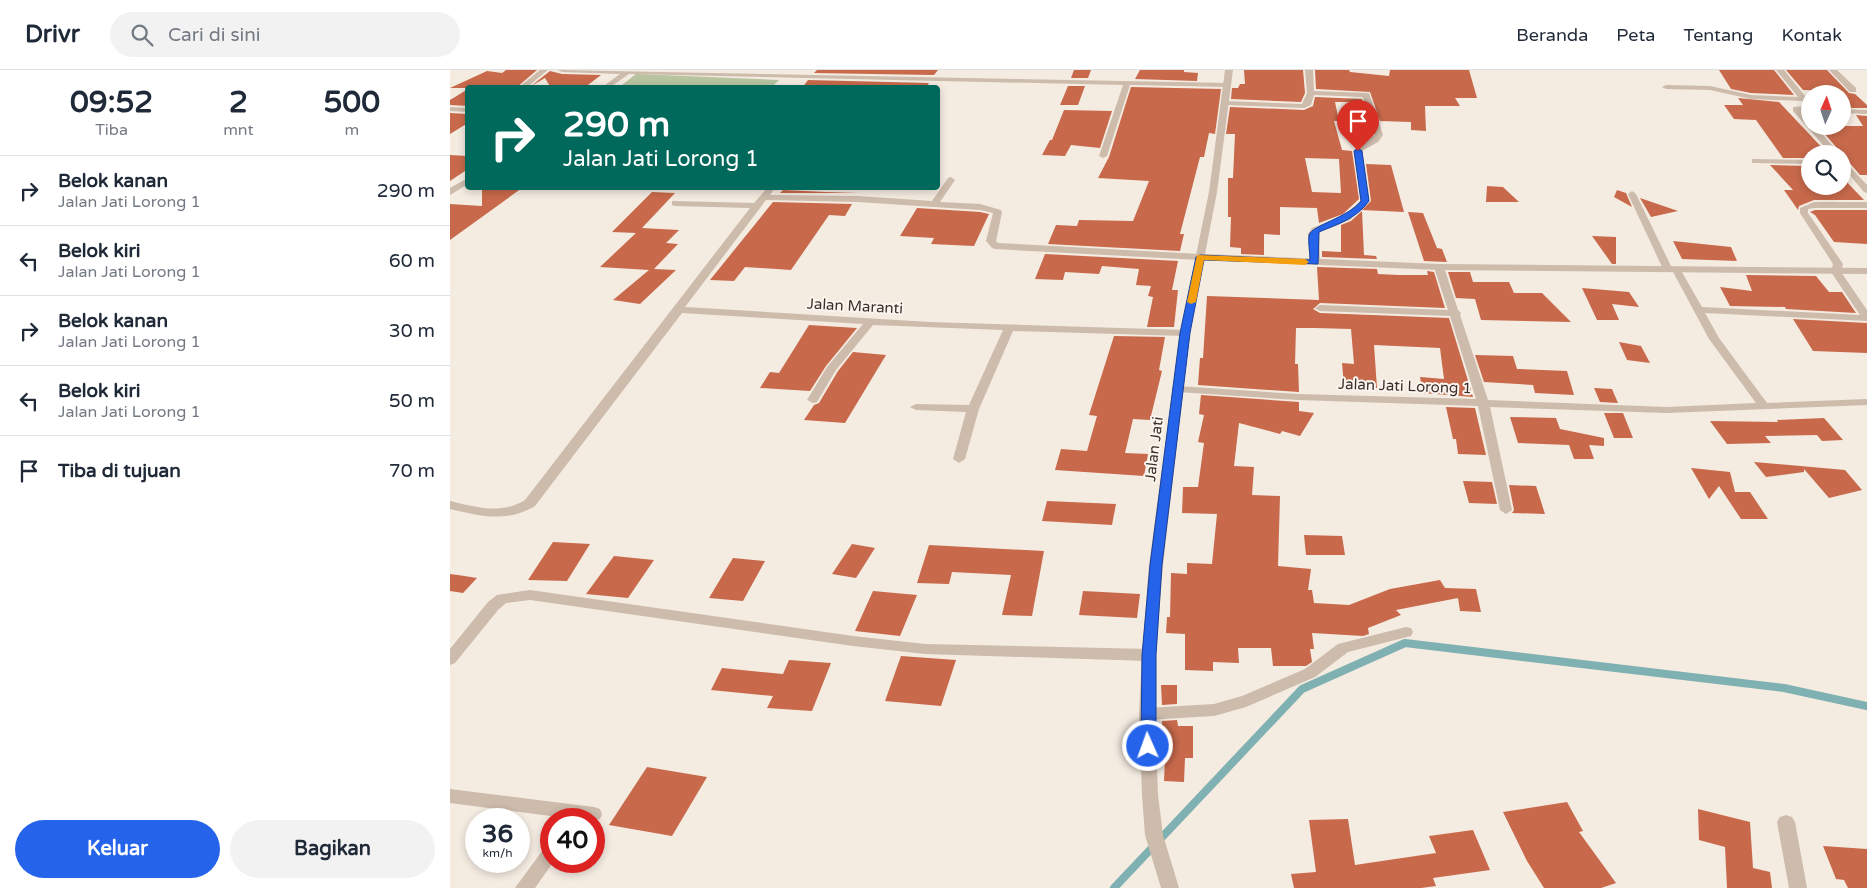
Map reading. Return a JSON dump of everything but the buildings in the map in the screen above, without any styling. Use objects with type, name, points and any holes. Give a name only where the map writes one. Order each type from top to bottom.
[{"type":"street","points":[[525,85],[544,70]]},
{"type":"street","points":[[562,70],[768,72],[862,77],[1092,79],[1227,86]]},
{"type":"street","points":[[856,85],[869,70]]},
{"type":"street","name":"Jalan Jati","points":[[1170,888],[1154,835],[1150,795],[1149,655],[1156,565],[1185,333],[1213,192],[1229,70]]},
{"type":"street","points":[[1225,103],[1304,106],[1308,103],[1311,93],[1309,70]]},
{"type":"street","points":[[1780,70],[1793,83],[1801,96]]},
{"type":"street","points":[[1833,70],[1853,90]]},
{"type":"street","points":[[608,85],[627,72]]},
{"type":"street","points":[[1103,156],[1127,82]]},
{"type":"street","points":[[1666,87],[1710,88],[1751,97],[1801,99]]},
{"type":"street","points":[[1311,93],[1365,95],[1379,135],[1375,141],[1360,147],[1358,151],[1365,201],[1359,209],[1347,218],[1316,230],[1313,234],[1315,262]]},
{"type":"street","points":[[1801,108],[1796,109],[1801,115]]},
{"type":"street","points":[[450,109],[465,110]]},
{"type":"street","points":[[1851,111],[1867,112]]},
{"type":"street","points":[[1818,135],[1828,145]]},
{"type":"street","points":[[1755,161],[1801,162]]},
{"type":"street","points":[[1851,169],[1862,179],[1867,190]]},
{"type":"street","points":[[935,203],[951,180]]},
{"type":"street","points":[[450,192],[465,182]]},
{"type":"street","points":[[450,505],[508,515],[520,511],[530,504],[679,310],[680,304],[769,190]]},
{"type":"street","points":[[858,199],[865,190]]},
{"type":"street","points":[[1632,194],[1672,269],[1714,339],[1764,406]]},
{"type":"street","points":[[764,197],[935,203],[997,210],[998,213],[991,242],[995,246],[1052,248],[1114,254],[1439,267],[1867,271]]},
{"type":"street","points":[[675,203],[757,206]]},
{"type":"street","points":[[1867,205],[1814,205],[1804,208],[1804,212],[1838,264],[1836,272],[1867,317]]},
{"type":"street","name":"Jalan Jati Lorong 1","points":[[1178,389],[1298,397],[1483,404],[1456,313],[1439,267]]},
{"type":"street","points":[[1320,308],[1456,313]]},
{"type":"street","name":"Jalan Maranti","points":[[679,310],[871,322],[1185,333]]},
{"type":"street","points":[[1697,310],[1867,317]]},
{"type":"street","points":[[813,400],[831,369],[871,322]]},
{"type":"street","points":[[959,459],[972,409],[1010,326]]},
{"type":"street","points":[[1506,510],[1483,404],[1667,410],[1867,402]]},
{"type":"street","points":[[916,407],[972,409]]},
{"type":"street","points":[[450,659],[493,606],[502,599],[530,595],[854,641],[925,649],[1149,655]]},
{"type":"street","points":[[1148,714],[1214,710],[1246,701],[1310,673],[1343,648],[1406,632]]},
{"type":"street","points":[[450,796],[540,809]]},
{"type":"street","points":[[1786,822],[1798,888]]},
{"type":"street","points":[[524,888],[540,867]]},
{"type":"green space","points":[[636,74],[779,80],[774,85],[622,85]]},
{"type":"waterway","points":[[1114,888],[1302,689],[1405,643],[1784,688],[1867,706]]},
{"type":"slow traffic","points":[[1191,302],[1200,257],[1305,262]]},
{"type":"route","points":[[1148,746],[1149,655],[1156,565],[1185,333],[1200,257],[1315,262],[1313,234],[1316,230],[1347,218],[1359,209],[1365,201],[1358,151]]}]
